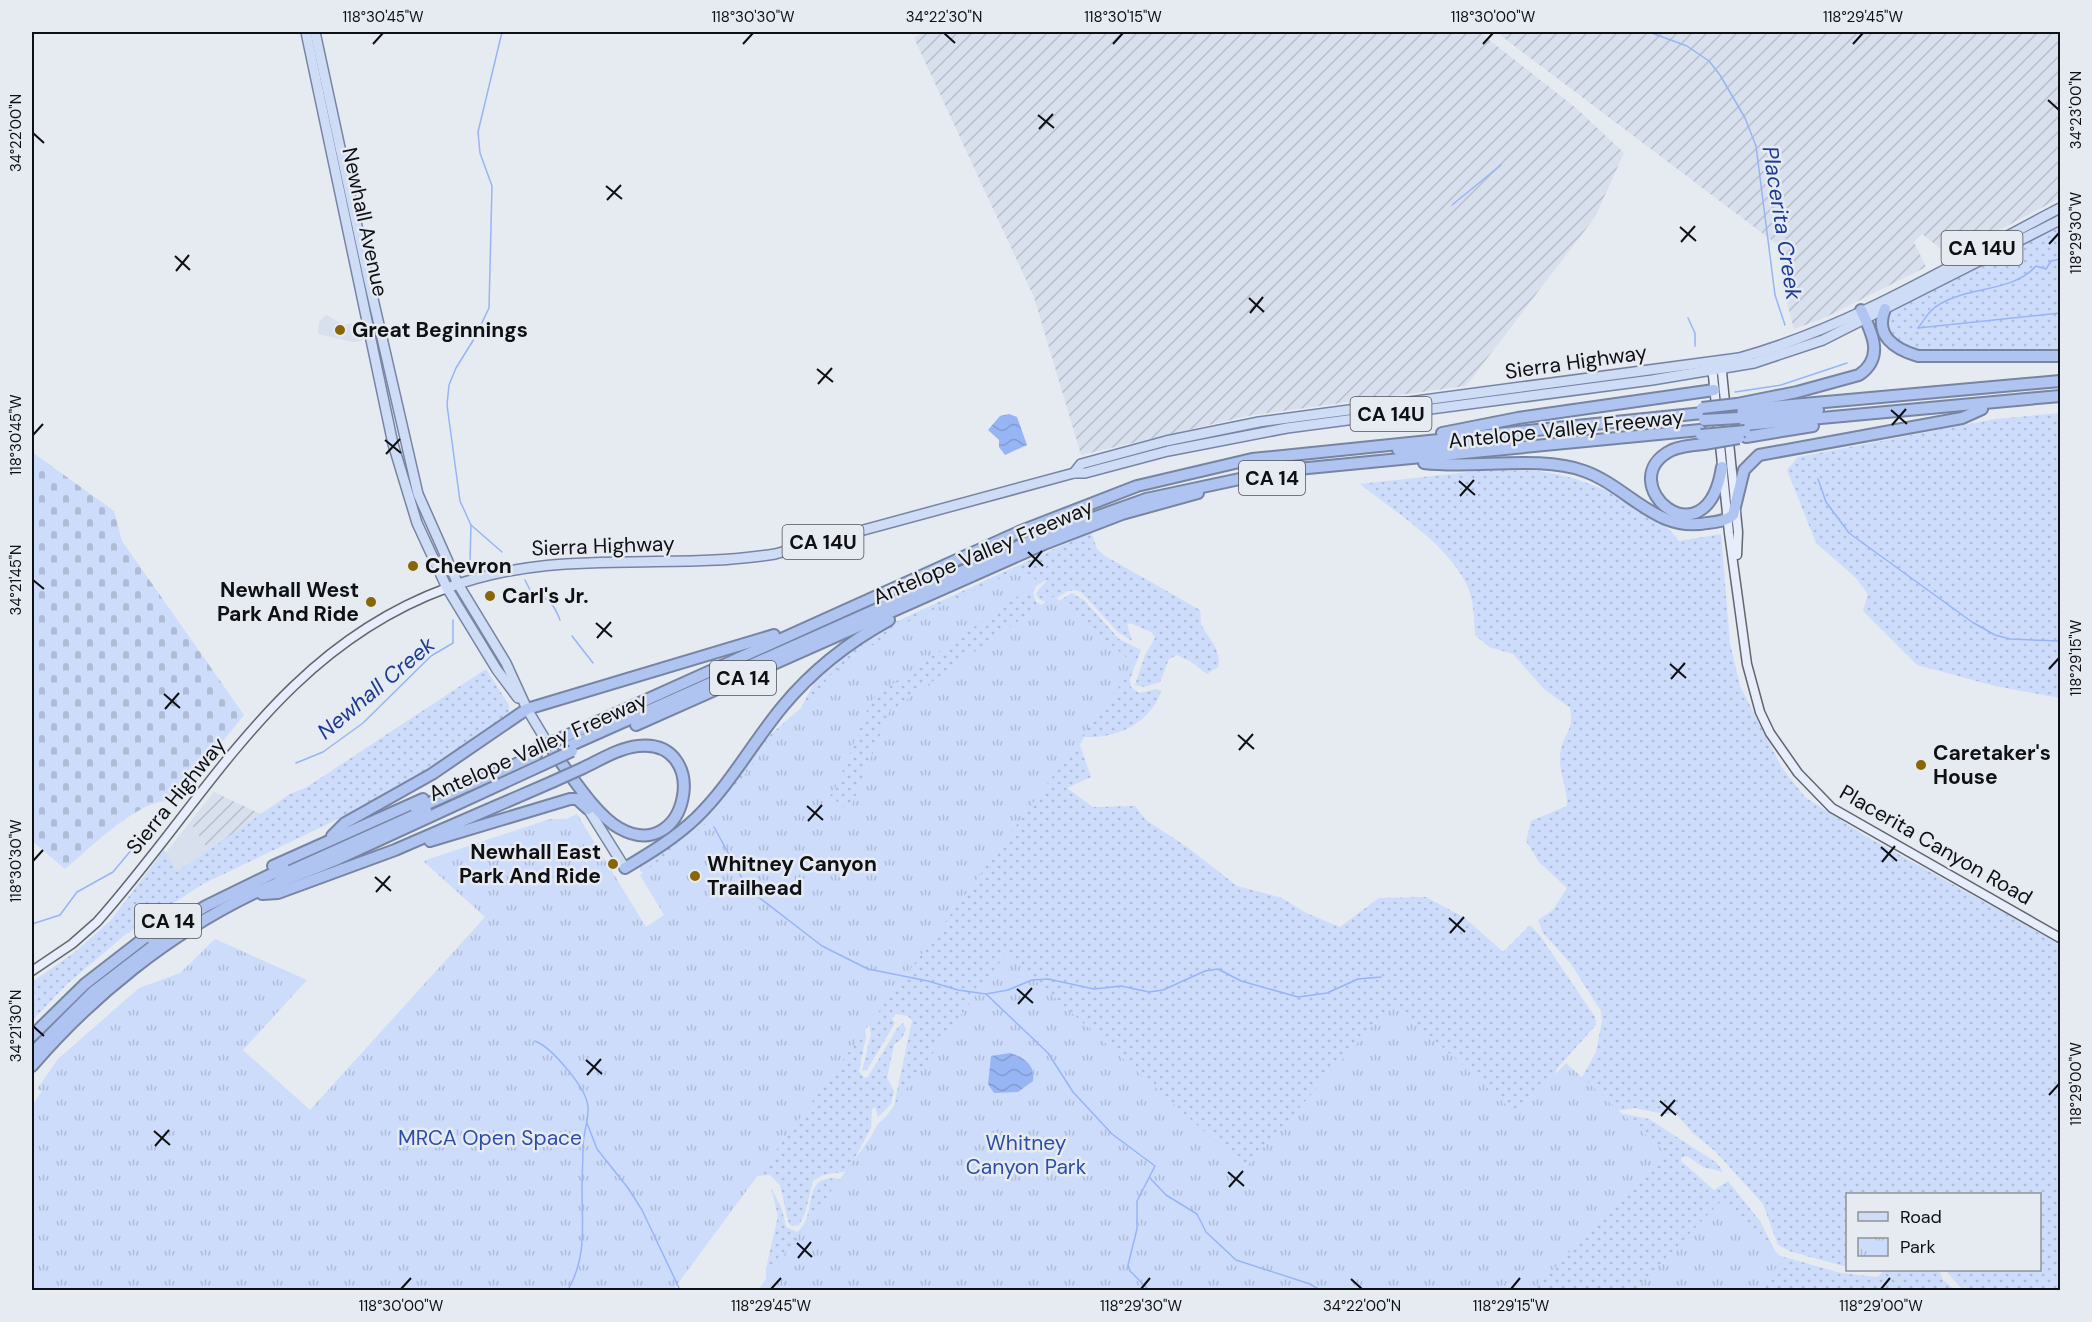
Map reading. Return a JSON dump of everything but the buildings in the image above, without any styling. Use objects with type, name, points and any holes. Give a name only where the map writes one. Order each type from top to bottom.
[{"type":"highway","points":[[1885,309],[1881,323],[1882,332],[1903,349],[1918,356],[2061,356]]},
{"type":"highway","points":[[1741,421],[1797,392],[1859,375],[1871,364],[1876,349],[1863,315]]},
{"type":"highway","name":"Antelope Valley Freeway","points":[[32,1066],[81,1014],[162,948],[253,894],[337,860],[568,744],[912,603],[1078,518],[1130,500],[1260,479],[1424,463],[1702,425],[2061,381]]},
{"type":"highway","points":[[1130,500],[1277,471],[2061,387]]},
{"type":"highway","points":[[1426,440],[1442,432],[1518,418],[1714,390]]},
{"type":"highway","points":[[1741,421],[2061,396]]},
{"type":"highway","name":"Antelope Valley Freeway","points":[[1741,421],[1836,422],[2061,402]]},
{"type":"highway","points":[[1424,463],[1447,466],[1556,465],[1598,477],[1676,524],[1692,526],[1732,515],[1742,473],[1748,463],[1759,455],[1962,418],[1982,409]]},
{"type":"highway","name":"Antelope Valley Freeway","points":[[32,1036],[85,984],[160,926],[246,879],[328,841],[537,758],[818,622],[1078,518],[1252,459],[1689,415],[1702,425]]},
{"type":"highway","points":[[1702,425],[1676,449],[1659,460],[1653,480],[1654,495],[1671,511],[1688,514],[1696,512],[1714,496],[1722,467]]},
{"type":"highway","points":[[568,744],[1078,518]]},
{"type":"highway","points":[[625,868],[665,843],[698,816],[782,707],[805,682],[852,643],[902,613],[912,603]]},
{"type":"highway","points":[[328,841],[345,823],[423,779],[527,709],[818,622]]},
{"type":"highway","points":[[253,894],[278,893],[395,850],[552,782],[583,768],[629,748],[645,746],[660,750],[672,759],[684,779],[685,795],[680,810],[665,827],[650,833],[635,834],[620,829],[601,812],[554,753]]},
{"type":"highway","points":[[32,1046],[71,1004],[128,956],[206,906],[266,876],[537,758]]},
{"type":"highway","points":[[32,1053],[59,1022],[115,974],[151,946],[209,910],[537,758]]},
{"type":"highway","points":[[395,850],[570,799],[577,799],[588,809]]},
{"type":"main road","name":"Newhall Avenue","points":[[306,32],[361,286],[374,319],[379,347],[384,351],[418,494],[434,535],[458,584],[506,663],[527,709],[625,868]]},
{"type":"main road","name":"Newhall Avenue","points":[[315,32],[368,277],[371,312],[393,444],[417,523],[447,588],[506,683],[527,709]]},
{"type":"main road","name":"Sierra Highway","points":[[1863,315],[2061,208]]},
{"type":"main road","points":[[2036,220],[2040,230]]},
{"type":"main road","name":"Sierra Highway","points":[[32,970],[72,944],[97,922],[260,720],[309,670],[366,627],[411,602],[447,588],[501,572],[564,562],[731,559],[775,554],[1074,473],[1085,473],[1168,451],[1287,428],[1716,366],[1885,309],[2061,220]]},
{"type":"main road","points":[[352,244],[357,249],[362,268],[368,277]]},
{"type":"main road","name":"Sierra Highway","points":[[1074,473],[1082,464],[1152,445],[1259,422],[1716,366]]},
{"type":"main road","name":"Placerita Canyon Road","points":[[1716,366],[1714,390],[1722,467],[1732,515]]},
{"type":"main road","name":"Placerita Canyon Road","points":[[1716,366],[1747,664],[1760,712],[1783,754],[1807,785],[1844,816],[2061,938]]},
{"type":"shaded area","points":[[923,32],[1479,32],[1576,108],[1624,153],[1595,217],[1466,386],[1247,416],[1081,455],[1034,297],[914,38]]},
{"type":"shaded area","points":[[1496,32],[2060,32],[2060,198],[1980,240],[1946,253],[1922,234],[1914,242],[1926,267],[1824,318],[1794,329],[1782,284],[1782,248]]},
{"type":"shaded area","name":"Great Beginnings","points":[[326,315],[344,325],[361,321],[362,341],[353,342],[318,334],[319,322]]},
{"type":"shaded area","points":[[214,792],[261,814],[209,851],[190,822]]},
{"type":"shaded area","points":[[190,822],[209,851],[176,873],[164,855]]},
{"type":"green space","points":[[2060,224],[2060,353],[1917,352],[1894,340],[1886,331],[1888,312]]},
{"type":"green space","points":[[2060,413],[2060,698],[1995,686],[1917,665],[1863,611],[1868,594],[1856,578],[1816,543],[1787,470],[1798,457],[1995,419]]},
{"type":"green space","points":[[32,452],[114,511],[122,541],[244,715],[171,805],[164,801],[139,810],[112,829],[65,869],[32,841]]},
{"type":"green space","points":[[1487,470],[1548,472],[1588,483],[1623,498],[1655,518],[1679,541],[1721,534],[1730,643],[1740,686],[1782,768],[1805,797],[1864,835],[2060,944],[2060,1290],[1963,1290],[1946,1271],[2041,1271],[2041,1193],[1846,1193],[1846,1267],[1792,1252],[1778,1245],[1763,1204],[1716,1152],[1693,1133],[1675,1113],[1664,1114],[1635,1108],[1601,1113],[1580,1081],[1596,1052],[1602,1021],[1601,1011],[1571,964],[1543,933],[1538,920],[1553,910],[1567,888],[1539,862],[1526,841],[1531,821],[1567,806],[1560,756],[1570,726],[1570,708],[1544,689],[1513,654],[1489,647],[1475,635],[1470,594],[1455,566],[1431,540],[1360,484]]},
{"type":"green space","points":[[1091,532],[1097,549],[1105,556],[1200,610],[1201,624],[1217,650],[1219,661],[1218,667],[1207,674],[1190,661],[1177,655],[1169,659],[1160,682],[1144,687],[1135,685],[1145,655],[1155,638],[1151,632],[1130,623],[1127,624],[1132,641],[1118,632],[1081,592],[1071,590],[1048,603],[1039,599],[1036,593],[1048,579],[1036,586],[1033,593],[1036,602],[1047,608],[1072,593],[1084,600],[1119,639],[1141,650],[1130,679],[1131,687],[1139,693],[1157,689],[1161,691],[1149,712],[1131,727],[1108,735],[1084,737],[1080,745],[1091,777],[1067,788],[1093,807],[1135,806],[1146,820],[1187,847],[1237,886],[1282,898],[1306,913],[1340,927],[1379,898],[1426,897],[1465,918],[1503,952],[1530,925],[1541,937],[1595,1017],[1596,1025],[1556,1071],[1556,1081],[1601,1120],[1625,1114],[1649,1119],[1717,1163],[1723,1172],[1703,1167],[1687,1156],[1681,1158],[1681,1161],[1714,1190],[1728,1181],[1760,1221],[1777,1255],[1841,1273],[1877,1277],[1884,1271],[1939,1271],[1943,1280],[1955,1290],[766,1290],[766,1269],[778,1216],[771,1188],[782,1209],[786,1227],[797,1232],[804,1225],[808,1216],[814,1188],[819,1182],[828,1179],[841,1179],[859,1158],[878,1124],[893,1110],[912,1021],[908,1016],[896,1014],[892,1019],[895,1023],[867,1070],[862,1071],[871,1034],[866,1011],[640,871],[640,865],[682,837],[702,819],[771,734],[801,708],[816,679],[891,624]]},
{"type":"green space","name":"MRCA Open Space","points":[[1022,568],[1037,581],[1034,585],[878,694],[870,703],[836,787],[830,796],[848,810],[889,712],[1054,596],[1135,665],[673,1290],[32,1290],[32,1106],[42,1091],[37,1089],[58,1059],[139,988],[180,973],[215,939],[307,980],[243,1050],[310,1110],[485,917],[423,861],[550,819],[566,819],[577,814],[646,927],[664,915],[640,875],[702,828],[765,749],[814,698],[829,676],[903,624]]},
{"type":"green space","points":[[486,669],[509,705],[509,714],[394,792],[203,884],[126,934],[66,985],[32,1021],[32,982],[75,952],[111,920],[164,850],[177,872],[290,794],[307,787]]},
{"type":"green space","name":"Whitney Canyon Park","points":[[1006,954],[1245,1168],[1393,1003],[1518,1115],[1566,1063],[1666,1153],[1533,1290],[758,1290]]},
{"type":"green space","points":[[864,1021],[866,1037],[859,1071],[864,1078],[868,1077],[898,1027],[903,1023],[906,1029],[902,1038],[894,1045],[887,1078],[894,1091],[891,1104],[878,1117],[875,1107],[872,1109],[871,1128],[848,1171],[823,1175],[813,1181],[805,1213],[799,1225],[792,1226],[789,1224],[780,1185],[770,1175],[756,1176]]},
{"type":"green space","points":[[1720,1202],[1784,1259],[1756,1290],[1635,1290]]},
{"type":"water","points":[[1009,414],[1017,417],[1027,445],[1005,455],[999,447],[999,440],[988,430],[1000,416]]},
{"type":"water","points":[[1010,1053],[1028,1062],[1032,1070],[1033,1081],[1018,1092],[994,1093],[988,1084],[991,1056]]},
{"type":"waterway","name":"Newhall Creek","points":[[470,561],[471,525],[460,501],[447,405],[449,385],[456,368],[489,308],[492,186],[480,153],[478,132],[502,32]]},
{"type":"waterway","name":"Placerita Creek","points":[[1649,32],[1687,46],[1709,61],[1720,75],[1745,118],[1756,146],[1775,295],[1785,325]]},
{"type":"waterway","points":[[1452,205],[1501,165]]},
{"type":"waterway","points":[[1918,328],[1930,311],[1952,298],[2004,285],[2027,274],[2036,266],[2046,269],[2051,261],[2060,259]]},
{"type":"waterway","points":[[1918,328],[2060,313]]},
{"type":"waterway","points":[[1688,318],[1695,333],[1695,346]]},
{"type":"waterway","points":[[1735,392],[1781,385],[1847,363]]},
{"type":"waterway","name":"Placerita Creek","points":[[1818,479],[1826,502],[1849,533],[1972,622],[1995,635],[2010,639],[2060,641]]},
{"type":"waterway","points":[[471,525],[502,552]]},
{"type":"waterway","points":[[525,580],[531,592],[550,602],[560,620]]},
{"type":"waterway","name":"Newhall Creek","points":[[296,763],[323,752],[363,723],[431,656],[453,643],[453,620]]},
{"type":"waterway","points":[[572,636],[593,663]]},
{"type":"waterway","name":"Newhall Creek","points":[[32,924],[60,915],[77,892],[113,872],[157,819]]},
{"type":"waterway","points":[[714,827],[748,889],[822,946],[868,969],[928,981],[958,990],[986,994],[1048,1053],[1073,1092],[1112,1134],[1155,1166],[1137,1201],[1137,1229],[1128,1265],[1130,1271],[1149,1290]]},
{"type":"waterway","points":[[986,994],[1008,990],[1032,980],[1048,979],[1094,989],[1121,986],[1149,992],[1163,990],[1205,971],[1218,969],[1241,981],[1298,997],[1327,993],[1358,979],[1381,977]]},
{"type":"waterway","points":[[535,1041],[550,1051],[567,1069],[582,1090],[588,1107],[583,1147],[581,1253],[568,1290]]},
{"type":"waterway","points":[[587,1123],[597,1149],[642,1210],[680,1290]]},
{"type":"waterway","points":[[1150,1178],[1166,1195],[1197,1214],[1206,1232],[1236,1260],[1310,1284],[1320,1290]]},
{"type":"place","name":"Great Beginnings","points":[[340,330]]},
{"type":"place","name":"Chevron","points":[[413,566]]},
{"type":"place","name":"Carl's Jr.","points":[[490,596]]},
{"type":"place","name":"Newhall West Park And Ride","points":[[371,602]]},
{"type":"place","name":"Caretaker's House","points":[[1921,765]]},
{"type":"place","name":"Newhall East Park And Ride","points":[[613,864]]},
{"type":"place","name":"Whitney Canyon Trailhead","points":[[695,876]]}]
